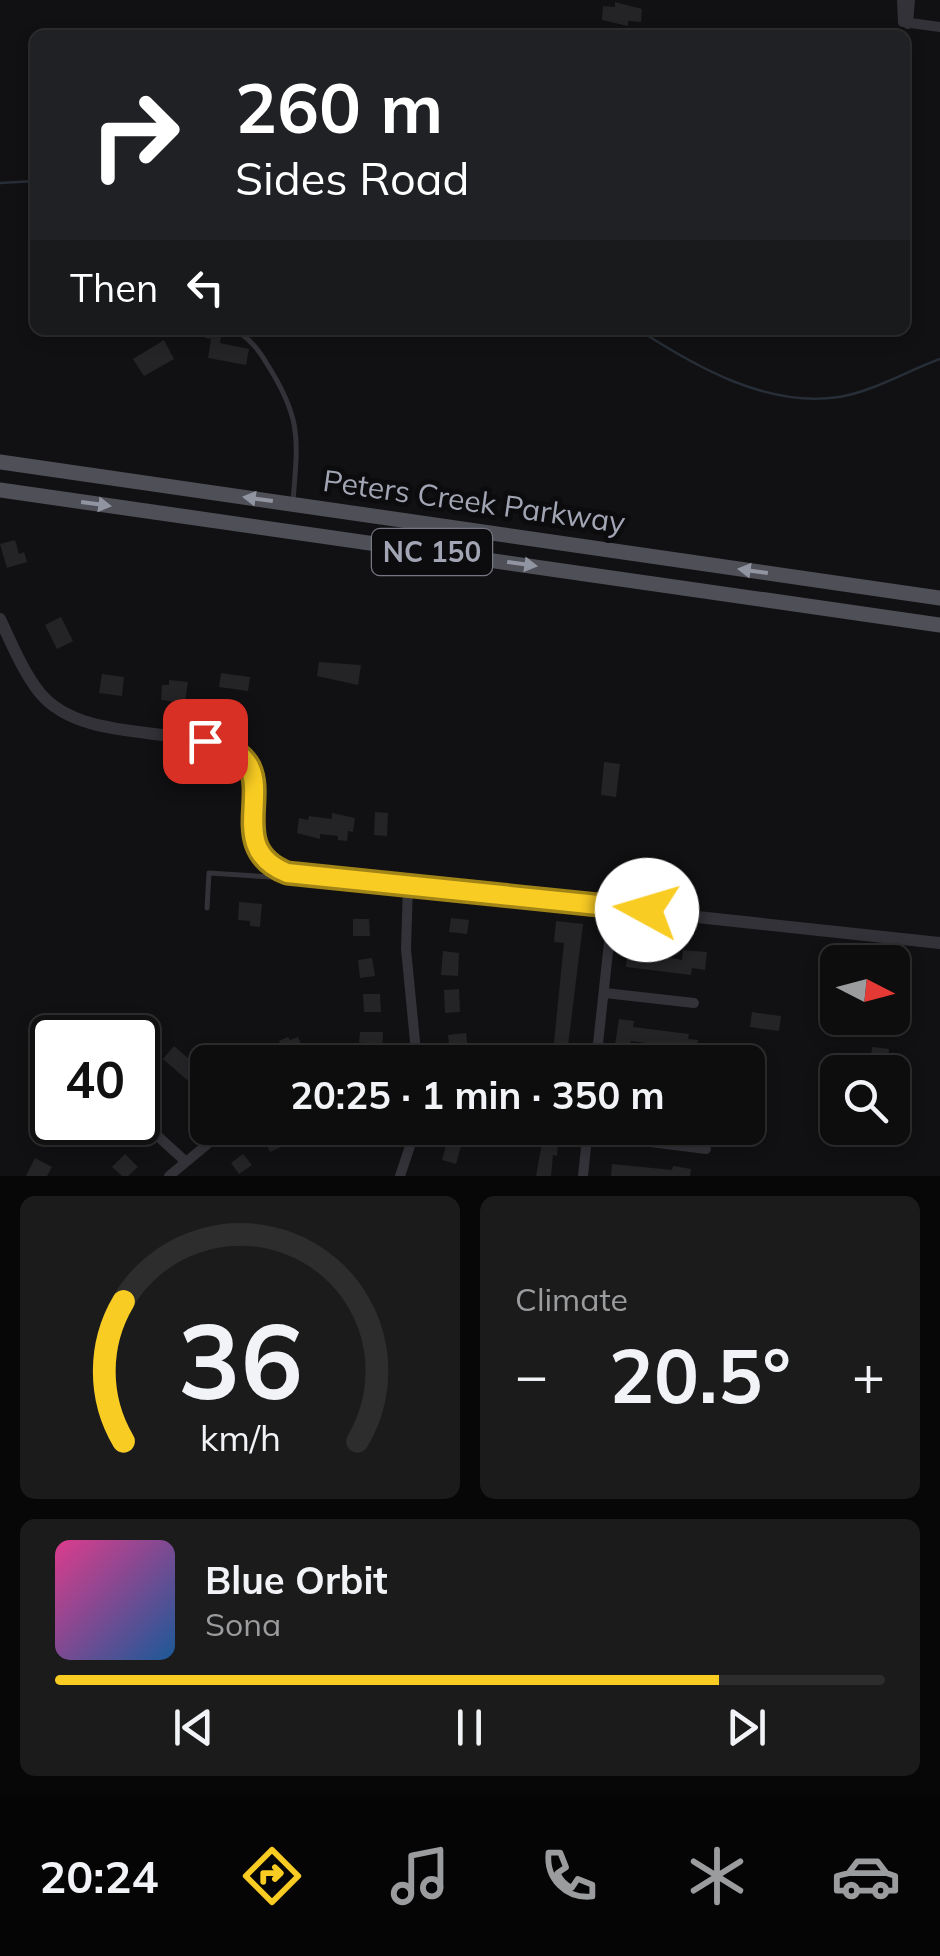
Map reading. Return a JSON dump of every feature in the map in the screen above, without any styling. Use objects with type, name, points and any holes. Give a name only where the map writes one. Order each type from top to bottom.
[{"type":"main road","name":"Peters Creek Parkway","points":[[0,462],[940,598]]},
{"type":"main road","name":"Peters Creek Parkway","points":[[0,490],[940,625]]},
{"type":"main road","points":[[850,585],[940,590]]},
{"type":"main road","points":[[864,614],[940,635]]},
{"type":"street","points":[[902,0],[901,18],[908,24],[939,27]]},
{"type":"street","points":[[908,24],[910,0]]},
{"type":"street","points":[[0,619],[33,683],[48,702],[64,713],[98,724],[222,744],[244,755],[252,768],[252,831],[258,850],[270,866],[282,871],[940,943]]},
{"type":"street","points":[[408,884],[406,949],[415,1045]]},
{"type":"street","points":[[598,1045],[612,906]]},
{"type":"street","points":[[604,993],[694,1003]]},
{"type":"street","points":[[160,1139],[184,1161]]},
{"type":"street","points":[[169,1176],[205,1145]]},
{"type":"street","points":[[400,1176],[410,1145]]},
{"type":"street","points":[[582,1176],[586,1145]]},
{"type":"street","points":[[680,1145],[706,1149]]},
{"type":"lane","points":[[241,335],[257,348],[292,409],[298,442],[292,504]]},
{"type":"lane","points":[[206,908],[209,873],[271,876],[282,871]]},
{"type":"building","points":[[615,2],[642,9],[641,22],[628,21],[628,26],[602,20],[603,6],[615,7]]},
{"type":"building","points":[[221,335],[220,343],[249,349],[246,365],[208,358],[211,339],[205,338]]},
{"type":"building","points":[[164,340],[174,359],[144,376],[133,359]]},
{"type":"building","points":[[15,540],[19,554],[24,552],[27,562],[7,568],[0,544]]},
{"type":"building","points":[[61,617],[73,641],[57,649],[45,625]]},
{"type":"building","points":[[319,662],[361,665],[358,685],[317,676]]},
{"type":"building","points":[[221,673],[250,677],[248,691],[219,687]]},
{"type":"building","points":[[102,674],[124,677],[122,696],[99,693]]},
{"type":"building","points":[[169,680],[188,682],[185,703],[161,700],[162,685],[169,685]]},
{"type":"building","points":[[604,762],[620,764],[616,797],[601,795]]},
{"type":"building","points":[[375,812],[388,813],[387,836],[374,835]]},
{"type":"building","points":[[332,813],[355,818],[347,841],[338,840],[338,836],[320,834],[320,839],[297,833],[299,818],[332,819]]},
{"type":"building","points":[[239,902],[262,904],[260,927],[238,920]]},
{"type":"building","points":[[451,918],[469,920],[467,934],[449,932]]},
{"type":"building","points":[[353,919],[369,919],[370,936],[353,936]]},
{"type":"building","points":[[556,921],[583,924],[568,1045],[554,1045],[564,943],[554,942]]},
{"type":"building","points":[[628,950],[682,960],[683,950],[707,952],[705,970],[692,968],[691,975],[626,967]]},
{"type":"building","points":[[443,951],[459,953],[458,976],[441,975]]},
{"type":"building","points":[[372,958],[375,976],[360,978],[358,960]]},
{"type":"building","points":[[459,989],[460,1012],[445,1013],[444,990]]},
{"type":"building","points":[[363,994],[380,994],[381,1012],[364,1012]]},
{"type":"building","points":[[752,1012],[781,1016],[779,1031],[750,1027]]},
{"type":"building","points":[[619,1019],[634,1021],[633,1027],[689,1034],[688,1039],[698,1040],[697,1045],[631,1041],[630,1045],[615,1045]]},
{"type":"building","points":[[360,1032],[383,1032],[382,1045],[359,1042]]},
{"type":"building","points":[[466,1033],[468,1045],[449,1045],[448,1035]]},
{"type":"building","points":[[298,1037],[301,1045],[281,1045],[279,1041]]},
{"type":"building","points":[[174,1046],[190,1060],[190,1076],[187,1080],[163,1059]]},
{"type":"building","points":[[872,1047],[889,1049],[888,1055],[871,1055]]},
{"type":"building","points":[[266,1145],[285,1145],[270,1152]]},
{"type":"building","points":[[446,1145],[461,1146],[456,1164],[442,1160]]},
{"type":"building","points":[[542,1145],[558,1145],[551,1176],[536,1176]]},
{"type":"building","points":[[125,1154],[138,1167],[122,1176],[112,1167]]},
{"type":"building","points":[[243,1154],[252,1165],[239,1174],[231,1163]]},
{"type":"building","points":[[35,1158],[52,1167],[47,1176],[26,1176]]},
{"type":"building","points":[[612,1164],[691,1169],[690,1176],[611,1176]]},
{"type":"waterway","points":[[0,183],[30,181]]},
{"type":"waterway","points":[[647,335],[734,382],[812,399],[839,397],[878,386],[940,359]]},
{"type":"route","points":[[205,741],[244,755],[252,768],[252,831],[258,850],[270,866],[287,873],[647,910]]}]
